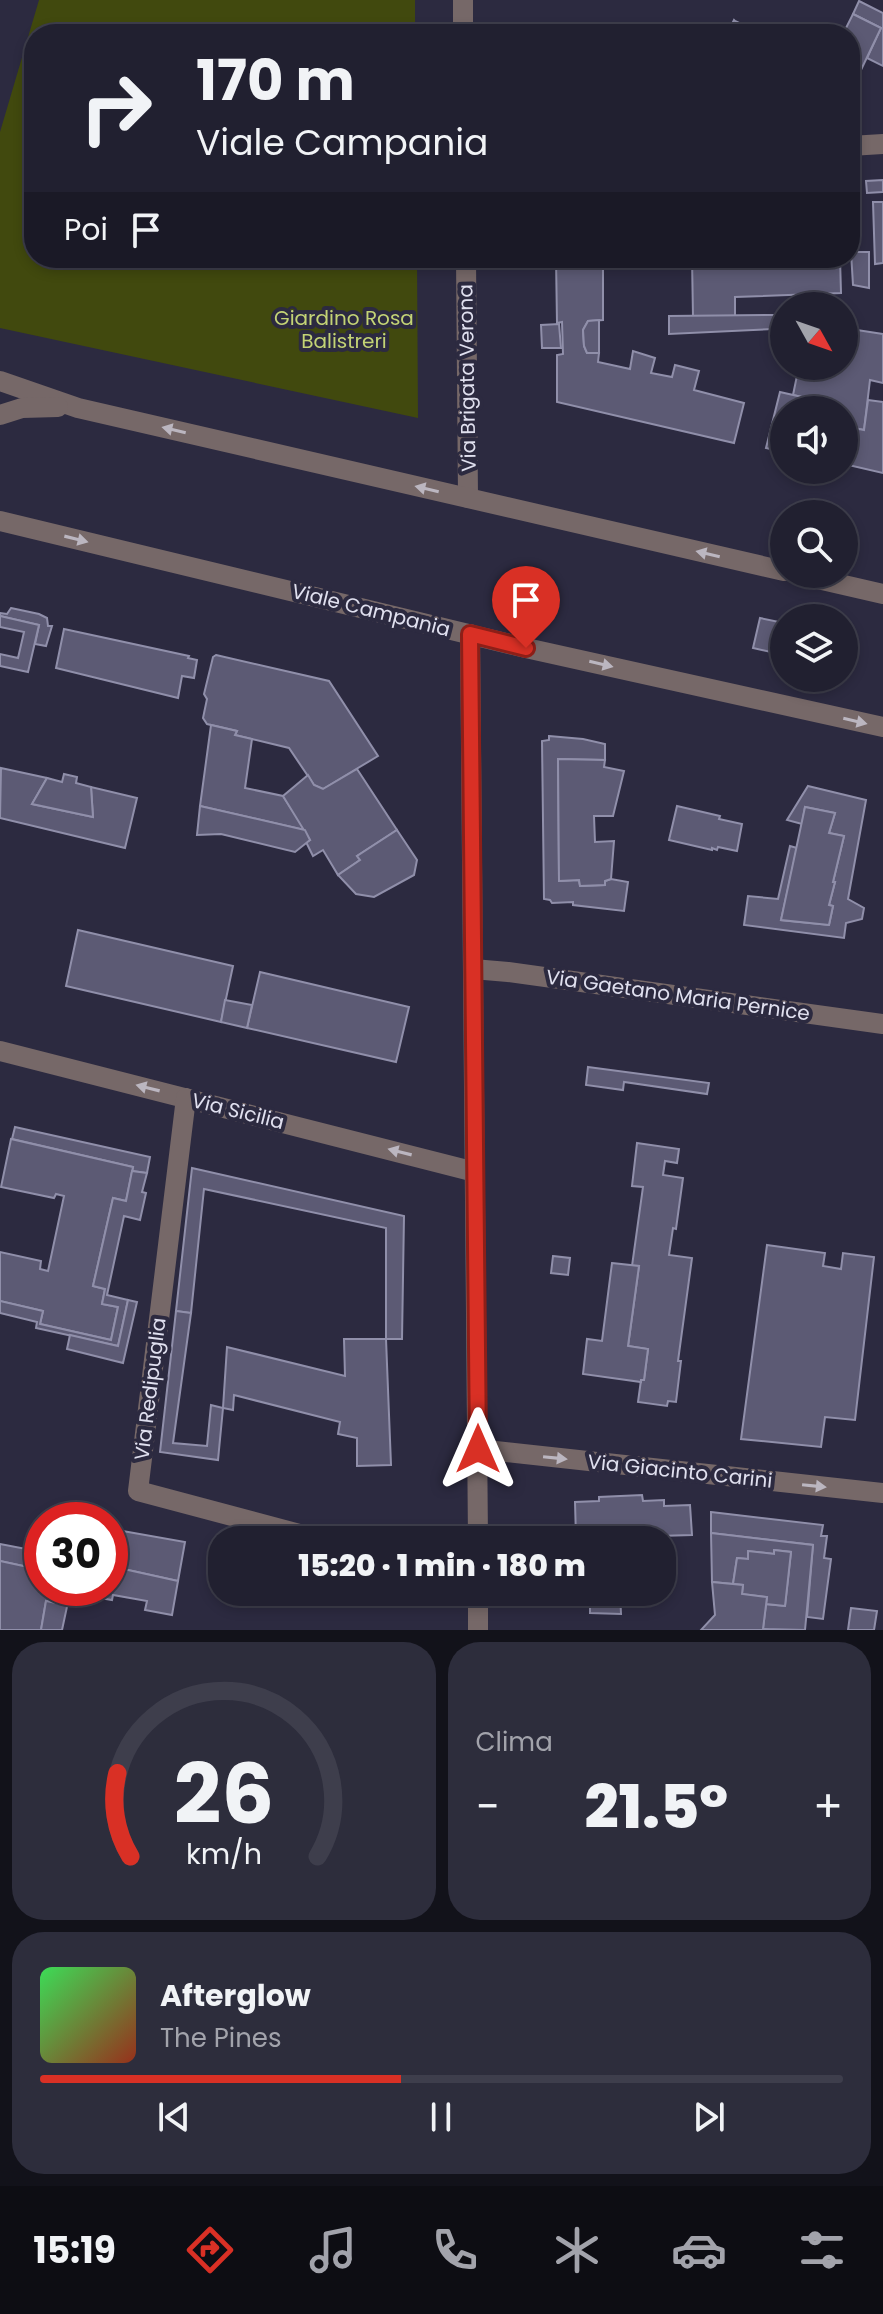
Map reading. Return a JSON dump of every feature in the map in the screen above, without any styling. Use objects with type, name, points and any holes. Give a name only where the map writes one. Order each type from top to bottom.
[{"type":"street","points":[[463,0],[463,24]]},
{"type":"street","points":[[860,145],[883,144]]},
{"type":"street","name":"Via Brigata Verona","points":[[466,268],[468,498]]},
{"type":"street","points":[[0,381],[78,408],[770,568]]},
{"type":"street","points":[[0,415],[22,408],[78,408]]},
{"type":"street","name":"Viale Campania","points":[[5,521],[470,634],[883,727]]},
{"type":"street","points":[[857,588],[883,594]]},
{"type":"street","points":[[470,634],[478,1526]]},
{"type":"street","name":"Via Gaetano Maria Pernice","points":[[473,969],[883,1024]]},
{"type":"street","name":"Via Sicilia","points":[[0,1051],[475,1172]]},
{"type":"street","name":"Via Redipuglia","points":[[186,1098],[138,1491],[269,1526]]},
{"type":"street","name":"Via Giacinto Carini","points":[[478,1449],[883,1493]]},
{"type":"street","points":[[478,1606],[478,1630]]},
{"type":"green space","name":"Giardino Rosa Balistreri","points":[[39,0],[415,0],[415,24],[32,24]]},
{"type":"green space","name":"Giardino Rosa Balistreri","points":[[24,51],[24,268],[417,268],[418,418],[0,328],[0,132]]},
{"type":"building","points":[[859,1],[883,13],[883,66],[867,58],[881,28],[853,14]]},
{"type":"building","points":[[853,14],[881,28],[860,72],[860,24],[848,24]]},
{"type":"building","points":[[883,180],[883,192],[867,193],[866,181]]},
{"type":"building","points":[[873,202],[883,202],[883,263],[875,264]]},
{"type":"building","points":[[860,252],[869,252],[869,288],[853,285],[852,268],[860,268]]},
{"type":"building","points":[[556,268],[603,268],[603,320],[588,321],[583,330],[587,353],[599,353],[598,362],[630,369],[633,351],[655,358],[651,373],[672,377],[675,365],[699,371],[694,390],[744,403],[734,443],[557,402],[557,355],[563,354],[562,322],[557,323]]},
{"type":"building","points":[[692,268],[840,268],[841,292],[770,292],[770,296],[735,297],[735,316],[693,317]]},
{"type":"building","points":[[770,315],[770,329],[669,334],[669,316]]},
{"type":"building","points":[[599,320],[599,353],[587,353],[583,330],[588,321]]},
{"type":"building","points":[[559,324],[561,348],[542,348],[541,325]]},
{"type":"building","points":[[858,330],[883,334],[883,383],[870,380],[864,430],[858,429],[858,396],[793,395],[796,380],[858,380]]},
{"type":"building","points":[[868,400],[883,402],[883,473],[858,467],[858,429],[864,430]]},
{"type":"building","points":[[11,608],[47,618],[48,626],[52,626],[46,646],[35,644],[39,625],[0,616],[0,613],[7,614]]},
{"type":"building","points":[[0,616],[39,625],[28,672],[0,666],[0,654],[18,658],[24,632],[0,627]]},
{"type":"building","points":[[760,618],[770,620],[770,652],[753,648]]},
{"type":"building","points":[[64,629],[189,656],[197,660],[194,678],[182,676],[178,698],[56,668]]},
{"type":"building","points":[[216,655],[329,681],[378,756],[323,789],[314,785],[289,748],[235,735],[237,731],[207,724],[203,718],[207,699],[204,694]]},
{"type":"building","points":[[211,725],[237,731],[235,735],[252,739],[245,788],[283,796],[305,830],[200,806]]},
{"type":"building","points":[[549,736],[605,744],[605,760],[558,759],[559,881],[579,880],[580,886],[605,885],[605,881],[611,879],[628,882],[624,911],[573,905],[573,902],[552,903],[544,899],[542,741],[549,740]]},
{"type":"building","points":[[558,759],[605,760],[604,767],[624,771],[613,816],[594,816],[595,842],[614,841],[611,879],[605,881],[605,885],[580,886],[579,880],[559,881]]},
{"type":"building","points":[[1,768],[47,778],[32,804],[93,817],[91,787],[137,798],[125,848],[0,818]]},
{"type":"building","points":[[357,769],[397,830],[357,856],[360,860],[338,875],[323,850],[313,856],[306,842],[310,840],[283,796],[308,775],[314,785],[323,789]]},
{"type":"building","points":[[64,774],[77,777],[76,783],[91,787],[93,817],[32,804],[47,778],[62,782]]},
{"type":"building","points":[[808,786],[866,800],[848,899],[864,908],[862,919],[846,923],[844,938],[744,925],[748,896],[778,899],[790,846],[797,848],[781,920],[829,925],[833,906],[829,905],[844,836],[829,833],[835,813],[805,807],[802,824],[787,820]]},
{"type":"building","points":[[200,806],[305,830],[310,840],[295,852],[221,834],[197,835]]},
{"type":"building","points":[[677,806],[742,824],[737,851],[718,847],[712,850],[669,840]]},
{"type":"building","points":[[805,807],[835,813],[829,833],[844,836],[829,905],[833,906],[829,925],[781,920]]},
{"type":"building","points":[[397,830],[417,860],[414,875],[374,897],[356,894],[338,875],[360,860],[357,856]]},
{"type":"building","points":[[78,930],[233,966],[221,1022],[66,986]]},
{"type":"building","points":[[260,972],[409,1007],[396,1062],[247,1028]]},
{"type":"building","points":[[225,1000],[252,1005],[247,1028],[221,1022]]},
{"type":"building","points":[[588,1067],[709,1083],[707,1094],[624,1082],[623,1090],[586,1085]]},
{"type":"building","points":[[15,1127],[150,1157],[147,1173],[12,1139]]},
{"type":"building","points":[[11,1139],[133,1167],[126,1201],[113,1198],[93,1286],[105,1289],[102,1304],[118,1307],[111,1340],[40,1324],[43,1311],[0,1301],[0,1252],[41,1261],[40,1269],[48,1271],[64,1196],[56,1194],[54,1198],[1,1187]]},
{"type":"building","points":[[637,1143],[679,1149],[677,1163],[665,1161],[663,1175],[683,1178],[669,1255],[692,1258],[678,1361],[681,1361],[676,1402],[668,1401],[667,1406],[638,1402],[648,1349],[628,1346],[639,1266],[632,1266],[643,1187],[632,1186]]},
{"type":"building","points":[[192,1168],[404,1216],[402,1339],[386,1339],[386,1228],[204,1189],[191,1313],[176,1311]]},
{"type":"building","points":[[132,1171],[147,1173],[142,1192],[146,1193],[140,1220],[124,1216],[107,1295],[128,1300],[118,1346],[36,1328],[37,1322],[0,1313],[0,1301],[43,1311],[40,1324],[111,1340],[118,1307],[102,1304],[105,1289],[93,1286],[113,1198],[126,1201]]},
{"type":"building","points":[[767,1245],[825,1253],[823,1266],[841,1269],[843,1253],[874,1257],[855,1420],[825,1417],[821,1447],[741,1439]]},
{"type":"building","points":[[553,1256],[570,1258],[568,1275],[551,1273]]},
{"type":"building","points":[[612,1263],[639,1266],[628,1346],[648,1349],[644,1380],[641,1382],[583,1374],[587,1339],[602,1341]]},
{"type":"building","points":[[128,1300],[137,1302],[123,1363],[67,1349],[70,1335],[118,1346]]},
{"type":"building","points":[[176,1311],[191,1313],[173,1443],[207,1446],[211,1405],[223,1408],[218,1460],[160,1452]]},
{"type":"building","points":[[344,1339],[386,1339],[391,1465],[357,1466],[357,1438],[338,1434],[340,1422],[234,1395],[233,1410],[223,1408],[227,1347],[345,1376]]},
{"type":"building","points":[[642,1495],[643,1501],[664,1500],[664,1506],[690,1505],[692,1535],[676,1535],[676,1526],[576,1526],[575,1502],[599,1501],[599,1497]]},
{"type":"building","points":[[711,1512],[823,1525],[821,1536],[827,1536],[824,1558],[831,1559],[823,1619],[807,1617],[813,1545],[711,1533]]},
{"type":"building","points":[[128,1532],[185,1542],[178,1581],[128,1570]]},
{"type":"building","points":[[711,1533],[813,1545],[805,1630],[763,1629],[766,1604],[785,1606],[791,1552],[748,1551],[748,1559],[737,1558],[733,1584],[712,1582]]},
{"type":"building","points":[[0,1544],[24,1549],[24,1566],[0,1561]]},
{"type":"building","points":[[774,1550],[791,1552],[785,1606],[766,1604],[767,1597],[742,1594],[743,1585],[733,1584],[737,1558],[748,1559],[748,1551],[774,1554]]},
{"type":"building","points":[[0,1561],[24,1566],[24,1606],[45,1606],[41,1630],[0,1630]]},
{"type":"building","points":[[128,1570],[178,1581],[172,1615],[145,1610],[147,1601],[128,1598]]},
{"type":"building","points":[[712,1582],[743,1585],[742,1594],[767,1597],[763,1629],[770,1630],[701,1630],[715,1615]]},
{"type":"building","points":[[45,1606],[67,1606],[62,1630],[41,1630]]},
{"type":"building","points":[[590,1606],[621,1606],[621,1614],[590,1613]]},
{"type":"building","points":[[851,1608],[877,1611],[874,1630],[848,1630]]},
{"type":"route","points":[[478,1449],[470,634],[526,648]]}]
